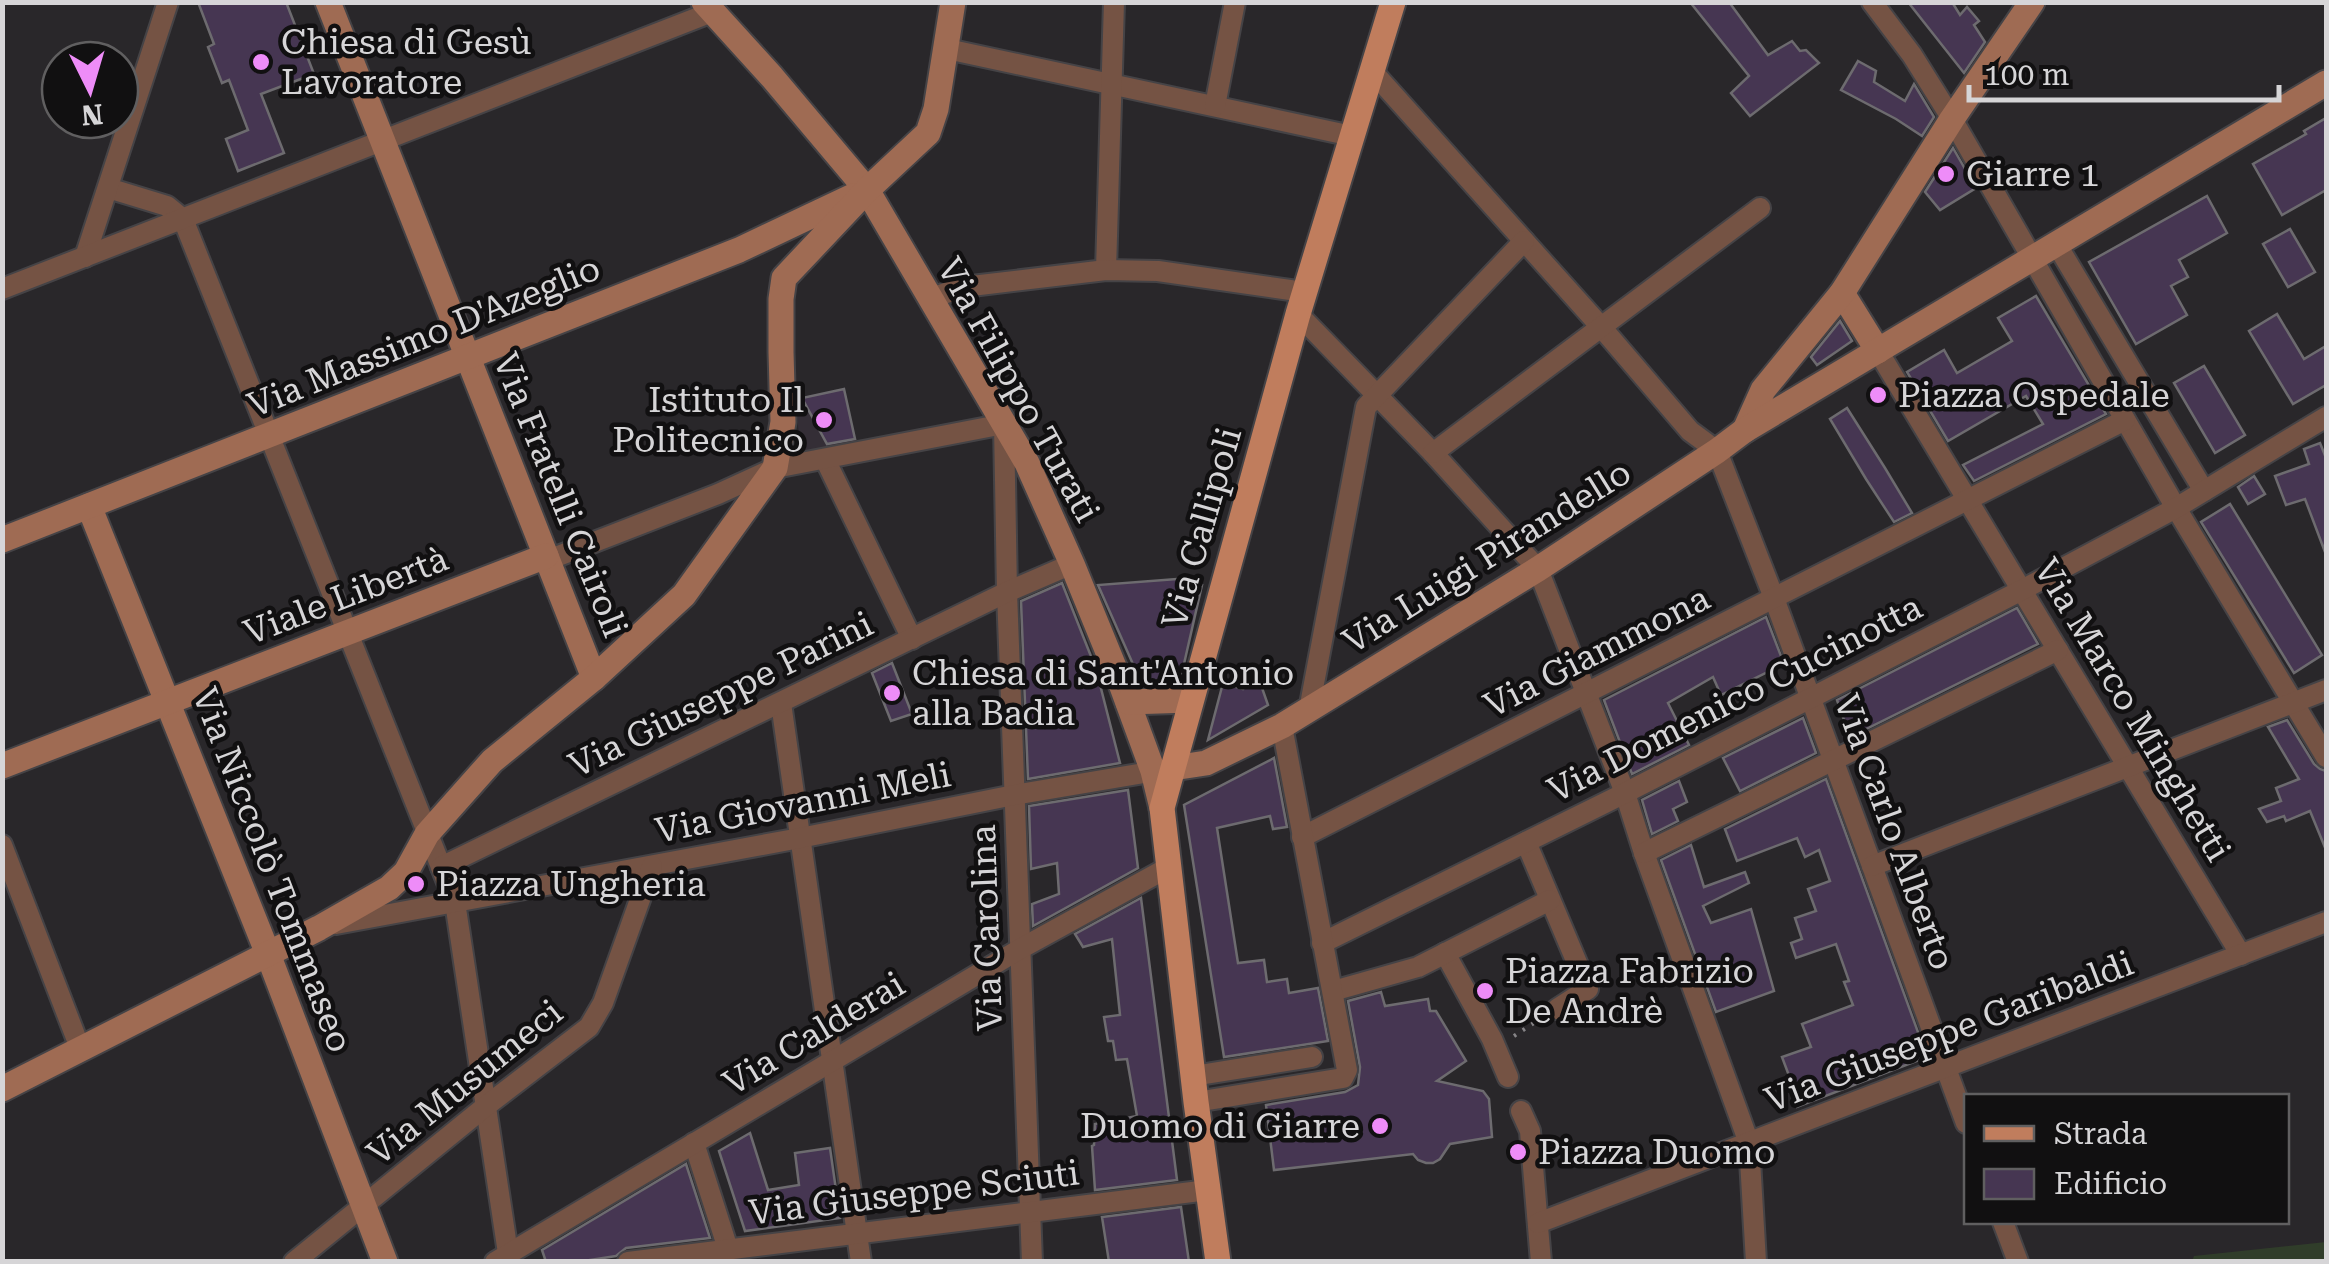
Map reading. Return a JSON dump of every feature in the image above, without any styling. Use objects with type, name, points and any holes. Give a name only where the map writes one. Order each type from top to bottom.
[{"type":"main road","name":"Via Callipoli","points":[[1218,1262],[1168,867],[1163,770],[1190,700],[1301,303],[1393,2]]},
{"type":"street","points":[[85,258],[168,2]]},
{"type":"street","name":"Via Fratelli Cairoli","points":[[328,2],[594,678]]},
{"type":"street","points":[[784,278],[867,190],[928,133],[936,109],[953,2]]},
{"type":"street","points":[[1106,270],[1114,2]]},
{"type":"street","points":[[1216,106],[1235,2]]},
{"type":"street","points":[[1872,2],[1912,55],[1952,119],[2176,508],[2326,757]]},
{"type":"street","points":[[1744,430],[1763,390],[1842,294],[1952,119],[2032,2]]},
{"type":"street","points":[[2,289],[708,7]]},
{"type":"street","name":"Via Filippo Turati","points":[[708,7],[867,190],[1027,464],[1125,693],[1163,770]]},
{"type":"street","points":[[946,49],[1352,136]]},
{"type":"street","points":[[1372,71],[1690,431],[1717,451]]},
{"type":"street","name":"Via Luigi Pirandello","points":[[1163,770],[1206,763],[1282,726],[1538,569],[1744,430],[2326,83]]},
{"type":"street","points":[[108,188],[167,206],[183,218],[460,909],[502,1257]]},
{"type":"street","name":"Via Massimo D'Azeglio","points":[[2,540],[739,250],[867,190]]},
{"type":"street","points":[[1433,453],[1760,208]]},
{"type":"street","points":[[1309,710],[1366,407],[1524,240]]},
{"type":"street","points":[[2,1089],[319,928],[388,888],[406,872],[423,823],[445,814],[492,761],[594,678],[684,595],[775,468],[783,422],[784,278],[779,251],[758,245],[739,250]]},
{"type":"street","points":[[2057,245],[2204,491]]},
{"type":"street","points":[[929,299],[963,286],[1106,270],[1158,271],[1301,303],[1378,396],[1538,569],[1625,792],[1748,1143],[1756,1262]]},
{"type":"street","points":[[1842,294],[1883,348]]},
{"type":"street","name":"Via Marco Minghetti","points":[[1883,348],[1968,500],[2242,954]]},
{"type":"street","name":"Via Domenico Cucinotta","points":[[1322,942],[2022,590],[2176,508],[2326,417]]},
{"type":"street","points":[[1968,500],[2125,420]]},
{"type":"street","name":"Viale Libertà","points":[[2,766],[718,494],[775,468],[1004,424]]},
{"type":"street","name":"Via Carolina","points":[[1004,424],[1032,1262]]},
{"type":"street","name":"Via Carlo Alberto","points":[[1717,451],[1964,1117]]},
{"type":"street","points":[[825,459],[912,639]]},
{"type":"street","points":[[718,494],[732,531]]},
{"type":"street","name":"Via Giammona","points":[[1302,837],[1968,500]]},
{"type":"street","name":"Via Niccolò Tommaseo","points":[[89,506],[268,954],[385,1262]]},
{"type":"street","name":"Via Giuseppe Parini","points":[[442,867],[1072,564]]},
{"type":"street","points":[[1644,853],[2058,650]]},
{"type":"street","points":[[1872,866],[2326,690]]},
{"type":"street","points":[[1125,693],[1190,700]]},
{"type":"street","points":[[781,703],[861,1262]]},
{"type":"street","points":[[1195,1089],[1343,1078],[1346,1070],[1282,726]]},
{"type":"street","name":"Via Giovanni Meli","points":[[319,928],[460,909],[652,866],[1163,770]]},
{"type":"street","points":[[1526,842],[1588,989],[1557,1009]]},
{"type":"street","points":[[2,845],[80,1048]]},
{"type":"street","name":"Via Musumeci","points":[[294,1262],[589,1027],[603,1003],[652,866]]},
{"type":"street","name":"Via Calderai","points":[[502,1257],[1020,949],[1168,867]]},
{"type":"street","points":[[1332,991],[1418,967],[1550,900]]},
{"type":"street","name":"Via Giuseppe Garibaldi","points":[[1538,1223],[2326,922]]},
{"type":"street","points":[[1445,953],[1508,1077]]},
{"type":"street","points":[[1195,1089],[1312,1057]]},
{"type":"street","points":[[1521,1111],[1530,1131],[1541,1262]]},
{"type":"street","points":[[694,1143],[728,1249]]},
{"type":"street","name":"Via Giuseppe Sciuti","points":[[628,1262],[1208,1190]]},
{"type":"street","points":[[2004,1224],[2018,1262]]},
{"type":"path","points":[[1495,1046],[1557,1009]]},
{"type":"shaded area","name":"Istituto Il Politecnico","points":[[844,389],[857,445],[801,456],[796,405],[807,397]]},
{"type":"green space","points":[[2326,1242],[2326,1261],[2192,1261],[2194,1256]]},
{"type":"building","name":"Chiesa di Gesù Lavoratore","points":[[198,2],[286,2],[314,74],[261,94],[284,153],[238,171],[226,139],[248,130],[229,80],[222,83],[208,47],[214,44]]},
{"type":"building","points":[[1690,2],[1729,2],[1768,55],[1792,41],[1819,63],[1750,116],[1731,93],[1749,76]]},
{"type":"building","points":[[1908,2],[1952,2],[1960,15],[1967,7],[1979,21],[1974,25],[1985,42],[1964,73]]},
{"type":"building","points":[[1858,61],[1876,71],[1874,82],[1905,101],[1914,84],[1934,117],[1922,136],[1841,90]]},
{"type":"building","points":[[2326,118],[2326,190],[2282,215],[2253,164]]},
{"type":"building","points":[[1953,148],[1976,188],[1940,210],[1925,192]]},
{"type":"building","points":[[2207,196],[2227,233],[2179,260],[2188,277],[2171,286],[2187,315],[2136,344],[2089,262]]},
{"type":"building","points":[[2290,229],[2315,272],[2288,287],[2263,244]]},
{"type":"building","points":[[2036,296],[2106,414],[1974,481],[1963,465],[2043,424],[2026,396],[1948,441],[1907,372],[1944,350],[1957,373],[2012,341],[1998,318]]},
{"type":"building","points":[[2277,314],[2304,359],[2326,346],[2326,385],[2293,404],[2249,331]]},
{"type":"building","points":[[1840,321],[1852,341],[1817,365],[1811,357]]},
{"type":"building","points":[[2204,366],[2245,435],[2215,453],[2174,383]]},
{"type":"building","points":[[844,389],[855,439],[827,444],[802,398]]},
{"type":"building","points":[[1847,408],[1912,513],[1894,522],[1866,479],[1830,419]]},
{"type":"building","points":[[2320,443],[2326,458],[2325,552],[2305,499],[2286,505],[2275,476],[2309,464],[2304,449]]},
{"type":"building","points":[[2254,476],[2265,494],[2248,504],[2238,487]]},
{"type":"building","points":[[2230,504],[2322,655],[2294,673],[2201,522]]},
{"type":"building","points":[[1177,579],[1202,585],[1181,677],[1176,681],[1140,680],[1098,585]]},
{"type":"building","points":[[1062,583],[1096,669],[1120,763],[1028,779],[1021,601]]},
{"type":"building","points":[[2017,608],[2038,644],[1850,737],[1837,700]]},
{"type":"building","points":[[1766,617],[1784,664],[1721,695],[1713,677],[1668,703],[1689,745],[1632,774],[1604,700]]},
{"type":"building","name":"Chiesa di Sant'Antonio alla Badia","points":[[892,663],[912,714],[891,721],[872,673]]},
{"type":"building","points":[[1223,683],[1243,689],[1247,685],[1261,685],[1268,705],[1208,740]]},
{"type":"building","points":[[1803,718],[1816,753],[1740,791],[1723,758]]},
{"type":"building","points":[[2287,720],[2314,764],[2326,771],[2326,850],[2310,811],[2286,821],[2284,816],[2267,822],[2259,809],[2281,801],[2276,788],[2299,779],[2268,727]]},
{"type":"building","points":[[1274,758],[1287,827],[1273,829],[1270,816],[1217,828],[1238,963],[1264,960],[1267,982],[1287,979],[1289,993],[1318,988],[1328,1041],[1224,1057],[1184,805]]},
{"type":"building","points":[[1826,779],[1927,1057],[1797,1107],[1782,1057],[1811,1047],[1802,1024],[1853,1005],[1836,944],[1796,958],[1791,943],[1802,939],[1795,918],[1816,911],[1808,889],[1830,881],[1819,850],[1805,857],[1797,838],[1737,861],[1725,829]]},
{"type":"building","points":[[1679,781],[1687,802],[1673,809],[1678,821],[1652,834],[1642,800]]},
{"type":"building","points":[[1128,790],[1138,868],[1033,926],[1032,904],[1059,894],[1057,863],[1031,869],[1029,806]]},
{"type":"building","points":[[1691,845],[1704,887],[1745,872],[1749,883],[1703,906],[1711,923],[1751,909],[1774,991],[1716,1012],[1661,860]]},
{"type":"building","points":[[1141,898],[1177,1180],[1095,1190],[1095,1124],[1137,1116],[1127,1059],[1116,1060],[1104,1017],[1120,1015],[1112,939],[1083,947],[1075,934]]},
{"type":"building","name":"Duomo di Giarre","points":[[1381,992],[1385,1006],[1428,999],[1430,1011],[1436,1011],[1466,1061],[1437,1081],[1483,1091],[1489,1099],[1492,1137],[1450,1144],[1433,1163],[1418,1160],[1413,1154],[1274,1170],[1266,1105],[1345,1092],[1358,1085],[1360,1067],[1348,1001]]},
{"type":"building","points":[[750,1133],[768,1190],[799,1185],[795,1153],[830,1148],[840,1218],[745,1231],[719,1151]]},
{"type":"building","points":[[686,1164],[710,1238],[626,1248],[616,1256],[577,1262],[546,1262],[542,1250]]},
{"type":"building","points":[[1181,1207],[1189,1262],[1109,1262],[1102,1217]]},
{"type":"place","name":"Chiesa di Gesù Lavoratore","points":[[261,62]]},
{"type":"place","name":"Giarre 1","points":[[1946,174]]},
{"type":"place","name":"Piazza Ospedale","points":[[1878,395]]},
{"type":"place","name":"Istituto Il Politecnico","points":[[824,420]]},
{"type":"place","name":"Chiesa di Sant'Antonio alla Badia","points":[[892,693]]},
{"type":"place","name":"Piazza Ungheria","points":[[416,884]]},
{"type":"place","name":"Piazza Fabrizio De Andrè","points":[[1485,991]]},
{"type":"place","name":"Duomo di Giarre","points":[[1380,1126]]},
{"type":"place","name":"Piazza Duomo","points":[[1518,1152]]}]
